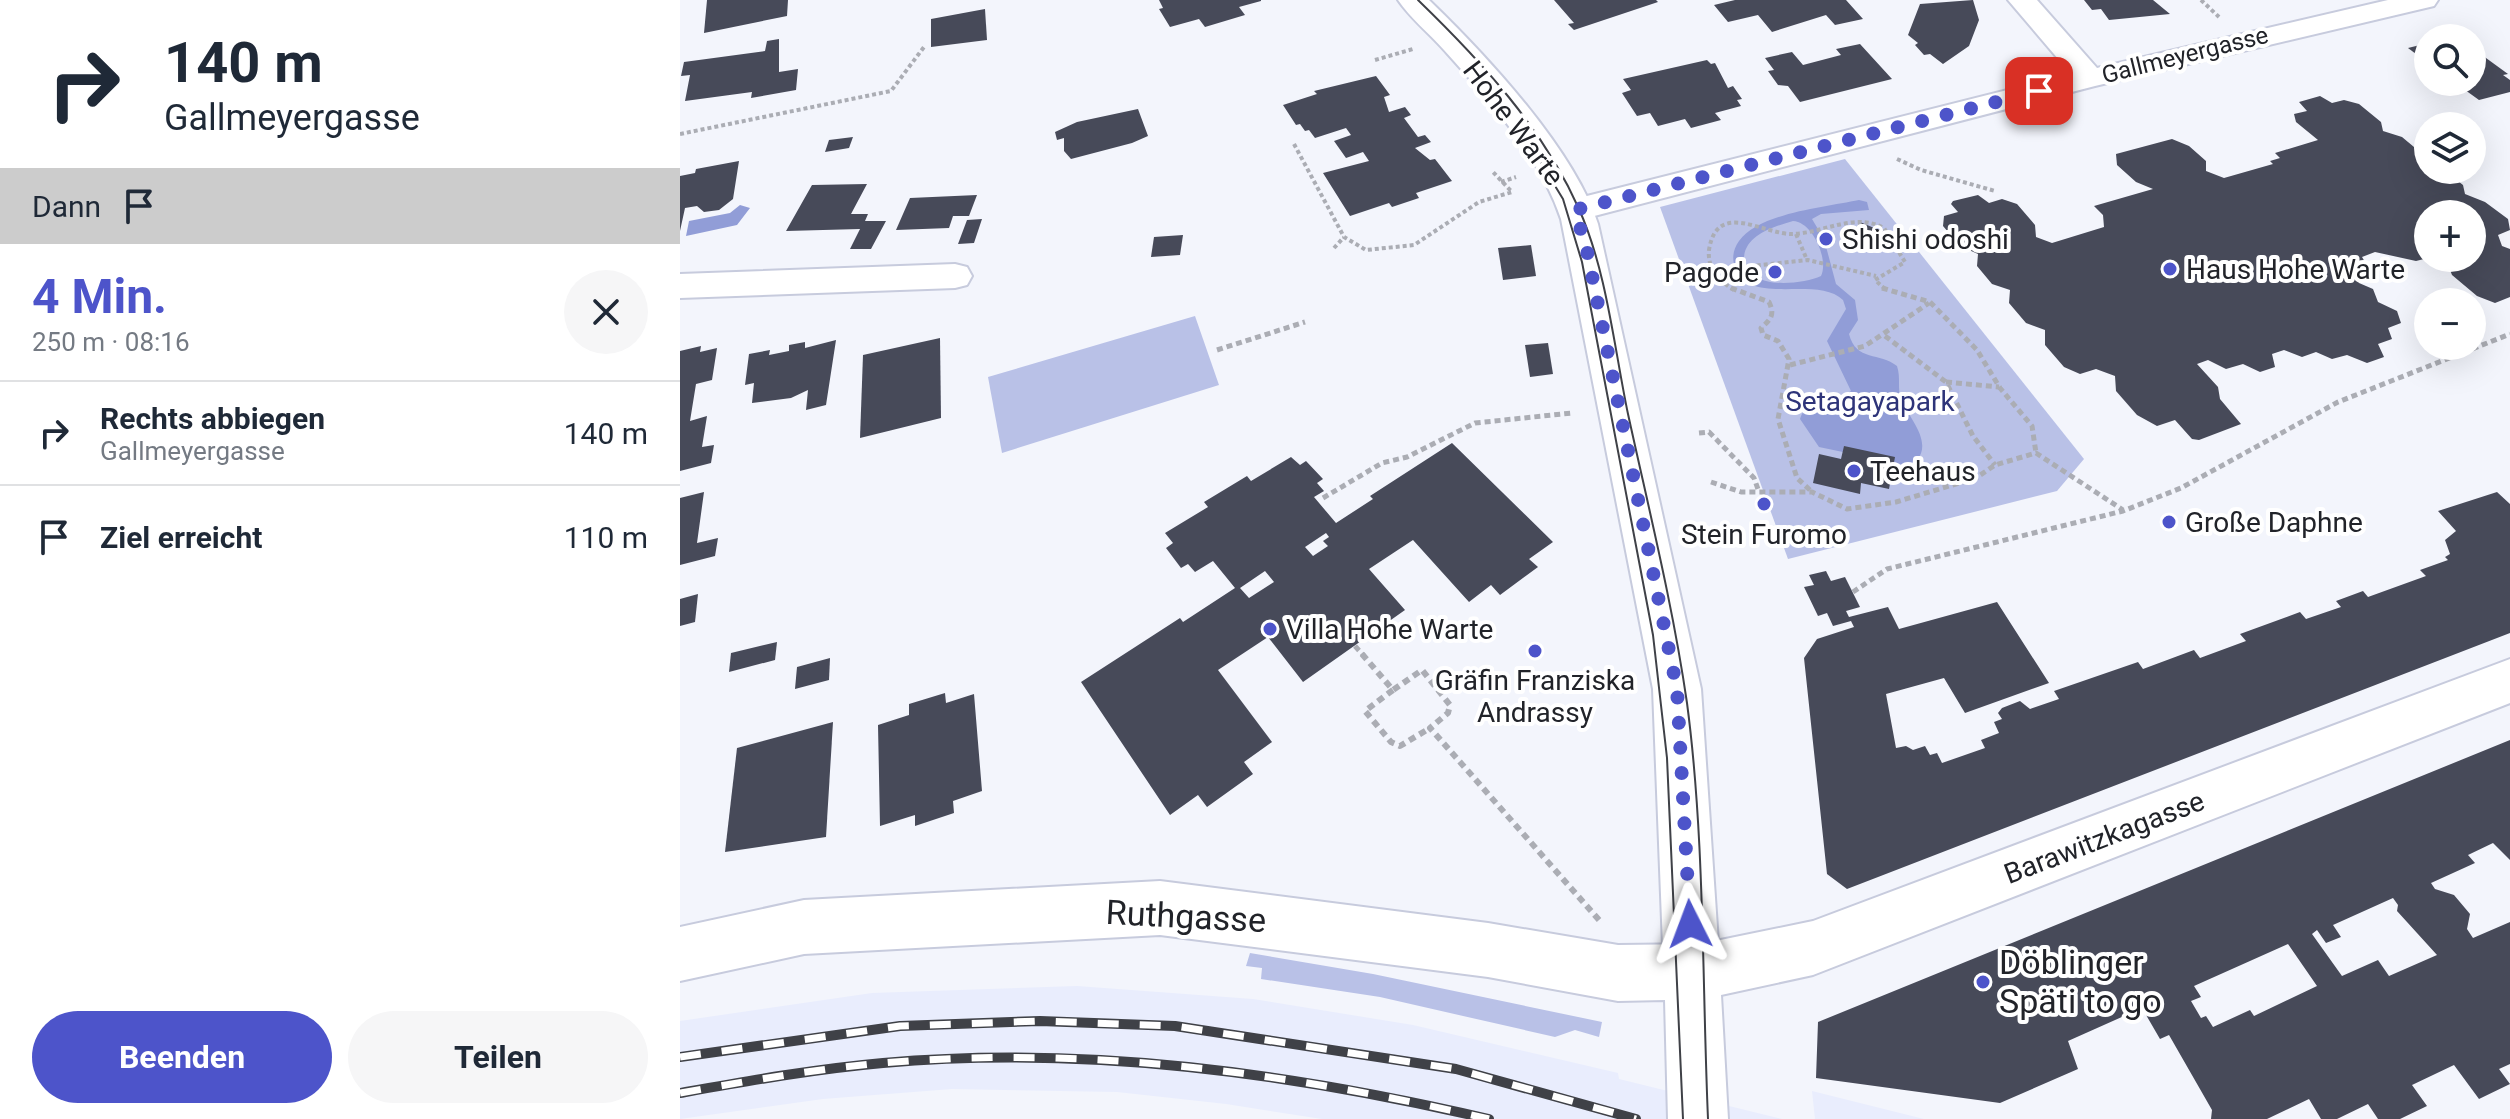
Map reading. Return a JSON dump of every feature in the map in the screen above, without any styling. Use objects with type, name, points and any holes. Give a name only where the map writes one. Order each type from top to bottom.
[{"type":"main road","name":"Hohe Warte","points":[[1412,0],[1485,80],[1549,163],[1575,210],[1590,266],[1677,689],[1697,1109]]},
{"type":"main road","name":"Barawitzkagasse","points":[[1692,972],[1813,948],[2510,681]]},
{"type":"main road","name":"Ruthgasse","points":[[680,954],[804,927],[1160,908],[1228,914],[1472,947],[1618,973],[1692,972]]},
{"type":"street","points":[[2022,0],[2090,78]]},
{"type":"street","name":"Gallmeyergasse","points":[[1575,210],[2090,78],[2424,0]]},
{"type":"street","points":[[680,286],[955,276]]},
{"type":"path","points":[[2201,0],[2219,17]]},
{"type":"path","points":[[680,134],[891,91],[924,47]]},
{"type":"path","points":[[1375,60],[1413,49]]},
{"type":"path","points":[[1294,144],[1344,237],[1366,250],[1383,251],[1414,245],[1479,202],[1512,192],[1493,172]]},
{"type":"path","points":[[1893,156],[1921,170],[1995,191]]},
{"type":"path","points":[[1501,182],[1516,177]]},
{"type":"path","points":[[1509,188],[1516,186]]},
{"type":"path","points":[[1714,270],[1809,260],[1833,262],[1876,276],[1905,262],[1888,228],[1875,221],[1851,219],[1796,234],[1778,233],[1746,223],[1728,223],[1716,230],[1710,246],[1714,270],[1722,282],[1739,295],[1769,302],[1773,310],[1771,319],[1761,328],[1763,335],[1778,339],[1787,349],[1790,365],[1778,391],[1778,419],[1794,455],[1797,478],[1812,492],[1847,509],[1896,502],[1976,478],[1995,465],[2036,453]]},
{"type":"path","points":[[1796,234],[1809,260]]},
{"type":"path","points":[[1334,248],[1344,237]]},
{"type":"path","points":[[1876,276],[1875,280],[1883,289],[1930,302],[1977,350],[2000,388],[2032,426],[2036,453],[2123,511]]},
{"type":"path","points":[[1790,365],[1865,346],[1885,336],[1910,312],[1930,302]]},
{"type":"path","points":[[1217,350],[1305,322]]},
{"type":"path","points":[[1853,592],[1887,569],[2123,511],[2181,488],[2338,402],[2510,334]]},
{"type":"path","points":[[1885,336],[1946,382],[1973,436],[1995,465]]},
{"type":"path","points":[[1946,382],[2000,388]]},
{"type":"path","points":[[1323,498],[1382,463],[1407,457],[1475,423],[1572,413]]},
{"type":"path","points":[[1699,433],[1709,432],[1754,478],[1759,492]]},
{"type":"path","points":[[1711,482],[1741,492],[1812,492]]},
{"type":"path","points":[[1355,646],[1393,690]]},
{"type":"path","points":[[1422,670],[1450,705],[1448,713],[1409,743],[1400,746],[1391,742],[1365,711],[1393,690],[1422,670]]},
{"type":"path","points":[[1430,728],[1604,926]]},
{"type":"shaded area","points":[[1859,200],[1867,202],[1869,210],[1821,214],[1812,219],[1824,239],[1836,284],[1855,300],[1858,320],[1849,334],[1852,343],[1863,353],[1897,366],[1901,399],[1918,429],[1922,445],[1917,460],[1905,465],[1819,447],[1800,419],[1815,403],[1851,391],[1827,341],[1846,309],[1843,300],[1816,290],[1752,285],[1741,277],[1734,264],[1734,252],[1739,241],[1762,224],[1794,213]],"holes":[[[1793,221],[1800,223],[1818,243],[1823,261],[1821,276],[1807,281],[1779,283],[1755,276],[1744,262],[1748,245],[1753,239],[1776,226]]]},
{"type":"shaded area","points":[[740,205],[750,208],[737,225],[686,236],[689,221],[730,213]]},
{"type":"shaded area","points":[[1077,986],[1253,999],[1413,1025],[1618,1073],[1619,1079],[1782,1119],[1322,1119],[1117,1092],[952,1089],[823,1099],[680,1119],[680,1021],[872,993]]},
{"type":"shaded area","points":[[1812,1091],[1924,1119],[1815,1119]]},
{"type":"green space","name":"Setagayapark","points":[[1845,159],[2084,459],[2057,491],[1788,559],[1660,207]]},
{"type":"green space","points":[[1195,316],[1219,385],[1002,453],[988,377]]},
{"type":"green space","points":[[1250,953],[1373,974],[1602,1022],[1599,1037],[1575,1030],[1555,1037],[1380,997],[1261,979],[1262,968],[1246,966]]},
{"type":"building","points":[[707,0],[788,0],[787,16],[704,33]]},
{"type":"building","points":[[1159,0],[1261,1],[1239,7],[1245,15],[1205,27],[1199,19],[1170,27],[1159,9],[1163,8]]},
{"type":"building","points":[[1554,0],[1658,2],[1574,30],[1568,24],[1574,23]]},
{"type":"building","points":[[1735,0],[1846,0],[1863,19],[1835,25],[1826,15],[1772,32],[1758,15],[1728,22],[1714,5]]},
{"type":"building","points":[[1973,0],[1979,20],[1969,46],[1943,64],[1930,54],[1924,55],[1915,45],[1918,43],[1908,35],[1920,4]]},
{"type":"building","points":[[2084,0],[2153,0],[2170,14],[2109,20],[2101,9],[2092,10]]},
{"type":"building","points":[[985,9],[987,40],[931,47],[931,19]]},
{"type":"building","points":[[779,39],[779,72],[798,69],[796,90],[751,98],[752,92],[685,101],[690,75],[681,76],[684,62],[765,51],[767,41]]},
{"type":"building","points":[[1860,44],[1892,79],[1800,102],[1788,86],[1778,85],[1768,71],[1774,70],[1765,58],[1792,52],[1803,65],[1841,55],[1836,49]]},
{"type":"building","points":[[2486,58],[2508,74],[2503,75],[2510,80],[2510,92],[2479,100],[2473,96],[2486,96]]},
{"type":"building","points":[[1707,60],[1715,63],[1728,88],[1733,86],[1742,99],[1737,100],[1741,106],[1715,113],[1721,120],[1691,128],[1685,119],[1658,126],[1650,113],[1637,116],[1622,93],[1631,90],[1623,79]]},
{"type":"building","points":[[1376,76],[1390,95],[1384,97],[1389,112],[1405,107],[1411,115],[1404,118],[1418,137],[1425,135],[1431,142],[1415,148],[1430,160],[1435,159],[1452,181],[1416,193],[1419,198],[1392,207],[1389,203],[1350,216],[1323,173],[1369,161],[1363,152],[1346,158],[1334,141],[1351,135],[1346,128],[1315,138],[1309,130],[1296,125],[1283,105],[1317,94],[1314,91]]},
{"type":"building","name":"Haus Hohe Warte","points":[[2320,96],[2332,103],[2344,100],[2359,104],[2381,122],[2383,131],[2402,137],[2414,147],[2414,184],[2462,184],[2465,194],[2480,200],[2414,200],[2414,261],[2375,252],[2362,257],[2368,267],[2354,271],[2359,283],[2373,289],[2378,302],[2397,311],[2401,323],[2388,328],[2392,339],[2378,344],[2384,357],[2367,363],[2347,355],[2332,359],[2316,352],[2302,357],[2284,350],[2272,354],[2275,367],[2260,372],[2243,364],[2226,369],[2208,360],[2197,364],[2218,387],[2220,399],[2241,424],[2199,440],[2192,439],[2175,420],[2157,426],[2137,415],[2116,391],[2115,376],[2096,369],[2080,374],[2064,367],[2045,345],[2045,330],[2026,323],[2009,303],[2010,290],[1992,284],[1977,266],[1978,254],[1960,246],[1943,226],[1944,216],[1958,212],[1951,204],[1953,201],[1978,195],[1989,203],[2002,199],[2017,204],[2035,225],[2036,237],[2052,243],[2104,227],[2103,215],[2094,206],[2153,189],[2136,182],[2117,165],[2116,154],[2172,139],[2189,146],[2206,161],[2206,171],[2224,178],[2273,164],[2270,161],[2280,158],[2275,153],[2318,140],[2296,122],[2294,114],[2307,111],[2299,102]]},
{"type":"building","points":[[1138,109],[1148,136],[1132,143],[1071,159],[1064,151],[1064,138],[1057,140],[1055,132],[1077,122]]},
{"type":"building","points":[[853,137],[849,148],[825,152],[829,140]]},
{"type":"building","points":[[739,161],[733,199],[719,210],[704,212],[697,206],[685,208],[680,231],[680,176],[695,173],[696,169]]},
{"type":"building","points":[[867,184],[851,214],[868,214],[865,221],[886,221],[871,249],[850,249],[860,229],[786,231],[812,185]]},
{"type":"building","points":[[977,195],[969,216],[953,216],[949,228],[896,230],[910,198]]},
{"type":"building","name":"Haus Hohe Warte","points":[[2486,203],[2508,219],[2510,230],[2498,235],[2502,246],[2510,249],[2510,297],[2495,303],[2486,300],[2486,288],[2467,288],[2451,272],[2486,272]]},
{"type":"building","points":[[982,219],[974,243],[958,244],[967,220]]},
{"type":"building","points":[[1860,222],[1886,233],[1877,245],[1851,235]]},
{"type":"building","points":[[1183,235],[1180,255],[1151,257],[1154,237]]},
{"type":"building","points":[[1531,245],[1536,276],[1503,280],[1498,248]]},
{"type":"building","points":[[940,338],[941,418],[860,438],[863,355]]},
{"type":"building","points":[[836,340],[826,405],[806,410],[808,390],[791,398],[752,403],[754,383],[745,385],[749,354],[770,350],[769,355],[789,351],[789,345],[805,342],[805,348]]},
{"type":"building","points":[[1548,343],[1553,374],[1530,377],[1525,345]]},
{"type":"building","points":[[701,346],[700,352],[717,348],[712,380],[696,384],[690,421],[707,416],[702,447],[714,445],[711,463],[680,471],[680,351]]},
{"type":"building","name":"Villa Hohe Warte","points":[[1452,443],[1553,542],[1529,559],[1538,567],[1500,595],[1491,585],[1469,602],[1413,540],[1369,569],[1405,610],[1303,682],[1268,637],[1218,670],[1272,742],[1244,762],[1253,774],[1207,807],[1198,795],[1170,815],[1081,682],[1180,618],[1183,622],[1235,588],[1213,561],[1195,572],[1188,564],[1181,568],[1166,548],[1173,543],[1165,533],[1208,507],[1204,502],[1247,476],[1251,481],[1291,457],[1300,465],[1306,461],[1323,479],[1317,483],[1324,491],[1314,497],[1336,523],[1373,499],[1370,496]],"holes":[[[1326,533],[1329,537],[1323,541],[1328,546],[1313,556],[1305,547]],[[1265,571],[1274,582],[1249,598],[1240,588]]]},
{"type":"building","name":"Teehaus","points":[[1844,446],[1895,457],[1889,489],[1861,483],[1860,494],[1813,483],[1819,454],[1841,459]]},
{"type":"building","points":[[704,492],[697,543],[718,538],[715,556],[680,565],[680,498]]},
{"type":"building","points":[[2497,492],[2510,504],[2510,633],[1847,889],[1827,874],[1804,658],[1817,639],[1854,627],[1851,621],[1833,626],[1827,613],[1818,616],[1804,587],[1814,585],[1809,575],[1826,571],[1831,581],[1845,577],[1860,607],[1846,611],[1849,617],[1888,607],[1899,629],[1997,602],[2049,683],[1965,713],[1944,678],[1886,694],[1896,748],[1906,746],[1913,750],[1925,746],[1930,755],[1937,753],[1942,763],[1985,748],[1981,740],[1999,733],[1994,722],[2002,719],[1998,713],[2002,708],[2020,701],[2030,709],[2059,699],[2054,691],[2138,662],[2143,669],[2194,650],[2200,658],[2246,641],[2240,634],[2300,612],[2306,619],[2341,607],[2336,601],[2363,591],[2368,597],[2426,576],[2420,570],[2448,560],[2445,557],[2450,554],[2445,540],[2456,531],[2438,511]]},
{"type":"building","points":[[698,594],[695,622],[680,626],[680,599]]},
{"type":"building","points":[[777,642],[775,660],[729,672],[731,653]]},
{"type":"building","points":[[830,658],[829,680],[795,689],[797,667]]},
{"type":"building","points":[[945,693],[946,703],[974,694],[982,791],[953,801],[954,813],[915,826],[915,815],[880,826],[878,725],[909,715],[909,704]]},
{"type":"building","points":[[833,722],[826,837],[725,852],[737,748]]},
{"type":"building","points":[[2510,740],[2510,860],[2493,843],[2468,855],[2475,863],[2431,883],[2435,889],[2454,895],[2470,914],[2467,929],[2473,938],[2510,922],[2510,1064],[2499,1069],[2510,1084],[2479,1099],[2454,1065],[2412,1085],[2427,1106],[2400,1119],[2378,1119],[2368,1104],[2337,1119],[2321,1119],[2309,1099],[2267,1119],[2211,1119],[2212,1110],[2169,1035],[2160,1039],[2142,1008],[2068,1041],[2078,1069],[2000,1103],[1816,1078],[1818,1022]],"holes":[[[2393,898],[2398,905],[2397,911],[2437,955],[2389,976],[2378,960],[2342,976],[2312,934],[2317,930],[2326,943],[2341,937],[2333,925]],[[2288,944],[2317,986],[2254,1016],[2250,1010],[2213,1027],[2206,1016],[2201,1018],[2191,1001],[2201,997],[2194,986]]]},
{"type":"tram line","points":[[1418,0],[1465,47],[1529,123],[1579,209],[1596,258],[1668,594],[1687,703],[1700,858],[1708,1119]]},
{"type":"tram line","points":[[1538,158],[1563,199],[1582,262],[1653,635],[1667,758],[1683,1119]]},
{"type":"railway","points":[[680,1057],[900,1026],[1040,1021],[1175,1026],[1456,1069],[1636,1119]]},
{"type":"railway","points":[[680,1093],[883,1063],[960,1058],[1036,1058],[1112,1061],[1264,1076],[1489,1119]]},
{"type":"place","name":"Shishi odoshi","points":[[1826,239]]},
{"type":"place","name":"Haus Hohe Warte","points":[[2170,269]]},
{"type":"place","name":"Pagode","points":[[1775,272]]},
{"type":"place","name":"Teehaus","points":[[1854,471]]},
{"type":"place","name":"Stein Furomo","points":[[1764,504]]},
{"type":"place","name":"Große Daphne","points":[[2169,522]]},
{"type":"place","name":"Villa Hohe Warte","points":[[1270,629]]},
{"type":"place","name":"Gräfin Franziska Andrassy","points":[[1535,651]]},
{"type":"place","name":"Döblinger Späti to go","points":[[1983,982]]},
{"type":"route","points":[[1690,924],[1677,689],[1623,419],[1587,251],[1575,210],[2039,91]]}]
